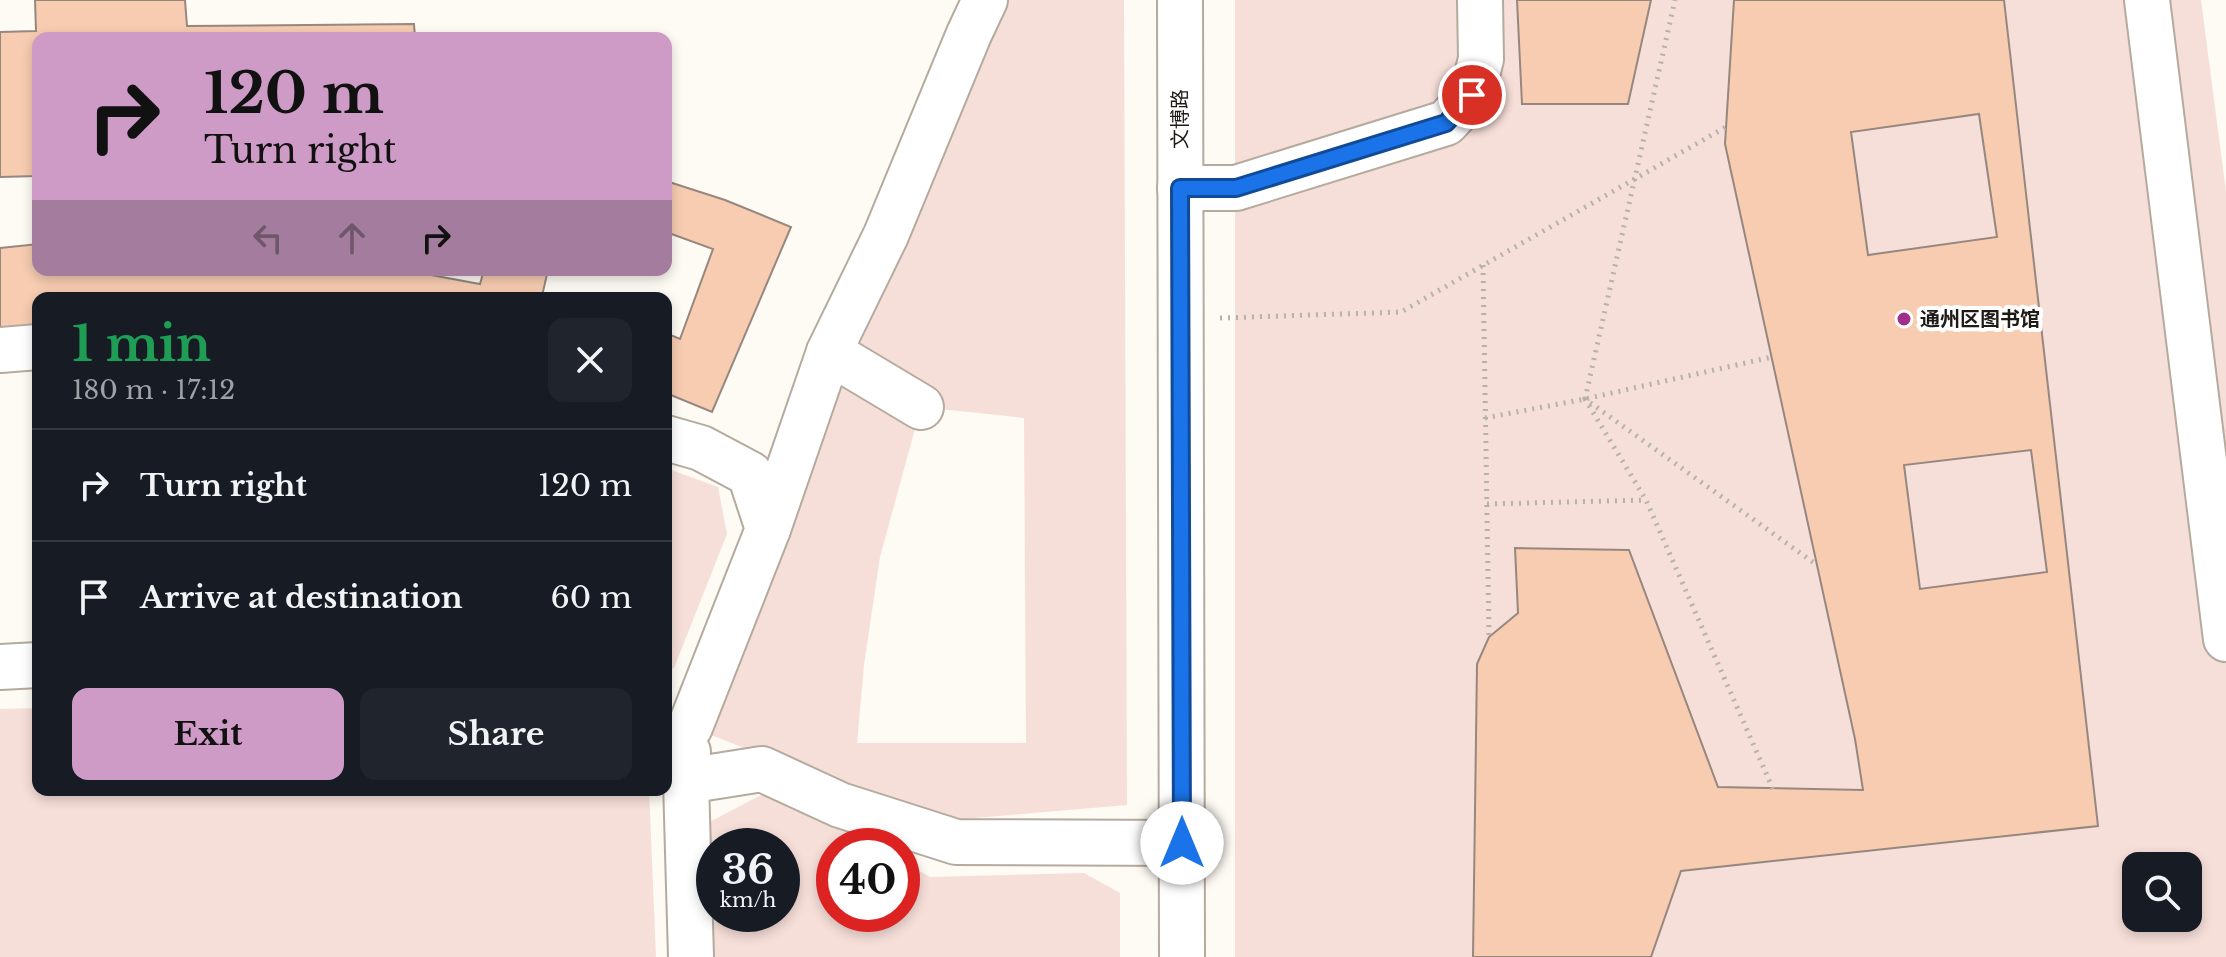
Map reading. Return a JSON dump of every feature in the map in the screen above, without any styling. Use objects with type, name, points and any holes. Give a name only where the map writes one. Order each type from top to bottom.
[{"type":"street","points":[[691,957],[686,781],[678,723],[768,529],[829,352],[886,235],[985,0]]},
{"type":"street","name":"文博路","points":[[1180,0],[1182,957]]},
{"type":"street","points":[[1180,188],[1236,188],[1446,123],[1472,95],[1481,59],[1480,0]]},
{"type":"street","points":[[2147,0],[2226,639]]},
{"type":"street","points":[[0,350],[32,347]]},
{"type":"street","points":[[829,352],[921,407]]},
{"type":"street","points":[[672,440],[701,448],[750,474],[768,529]]},
{"type":"street","points":[[0,667],[32,665]]},
{"type":"street","points":[[686,781],[762,769],[840,805],[956,842],[1182,843]]},
{"type":"path","points":[[1675,0],[1585,399],[1646,500],[1773,789]]},
{"type":"path","points":[[1180,320],[1401,312],[1726,127]]},
{"type":"path","points":[[1483,265],[1489,637]]},
{"type":"path","points":[[1485,418],[1772,357]]},
{"type":"path","points":[[1585,399],[1817,565]]},
{"type":"path","points":[[1487,504],[1646,500]]},
{"type":"shaded area","points":[[985,0],[1124,0],[1127,805],[952,820],[848,788],[690,727]],"holes":[[[921,407],[1024,418],[1026,743],[857,743],[864,665],[880,557]]]},
{"type":"shaded area","points":[[1235,0],[2201,0],[2226,192],[2226,957],[1235,957]]},
{"type":"shaded area","points":[[672,470],[718,487],[727,534],[674,668]]},
{"type":"shaded area","points":[[32,708],[32,796],[649,796],[656,957],[0,957],[0,709]]},
{"type":"shaded area","points":[[763,794],[826,818],[844,828],[816,828],[816,932],[920,932],[920,871],[930,877],[1084,873],[1120,893],[1120,957],[704,957],[704,932],[800,932],[800,828],[702,828]]},
{"type":"building","points":[[35,0],[185,0],[187,26],[414,24],[415,32],[32,32],[32,176],[0,177],[0,32],[36,31]]},
{"type":"building","points":[[1517,0],[1651,0],[1628,104],[1522,104]]},
{"type":"building","points":[[1734,0],[2004,0],[2098,826],[1681,871],[1651,957],[1473,957],[1477,664],[1489,637],[1518,613],[1515,548],[1629,550],[1718,787],[1863,790],[1855,739],[1725,144]],"holes":[[[1979,114],[1997,237],[1868,255],[1851,132]],[[2031,450],[2047,572],[1920,589],[1904,465]]]},
{"type":"building","points":[[672,183],[791,227],[712,412],[672,395],[672,336],[680,339],[713,249],[672,234]]},
{"type":"building","points":[[32,245],[32,276],[437,276],[480,284],[482,276],[547,276],[543,292],[32,292],[32,333],[0,338],[0,248]]},
{"type":"place","name":"通州区图书馆","points":[[1904,319]]},
{"type":"route","points":[[1182,843],[1180,188],[1236,188],[1446,123],[1472,95]]}]
